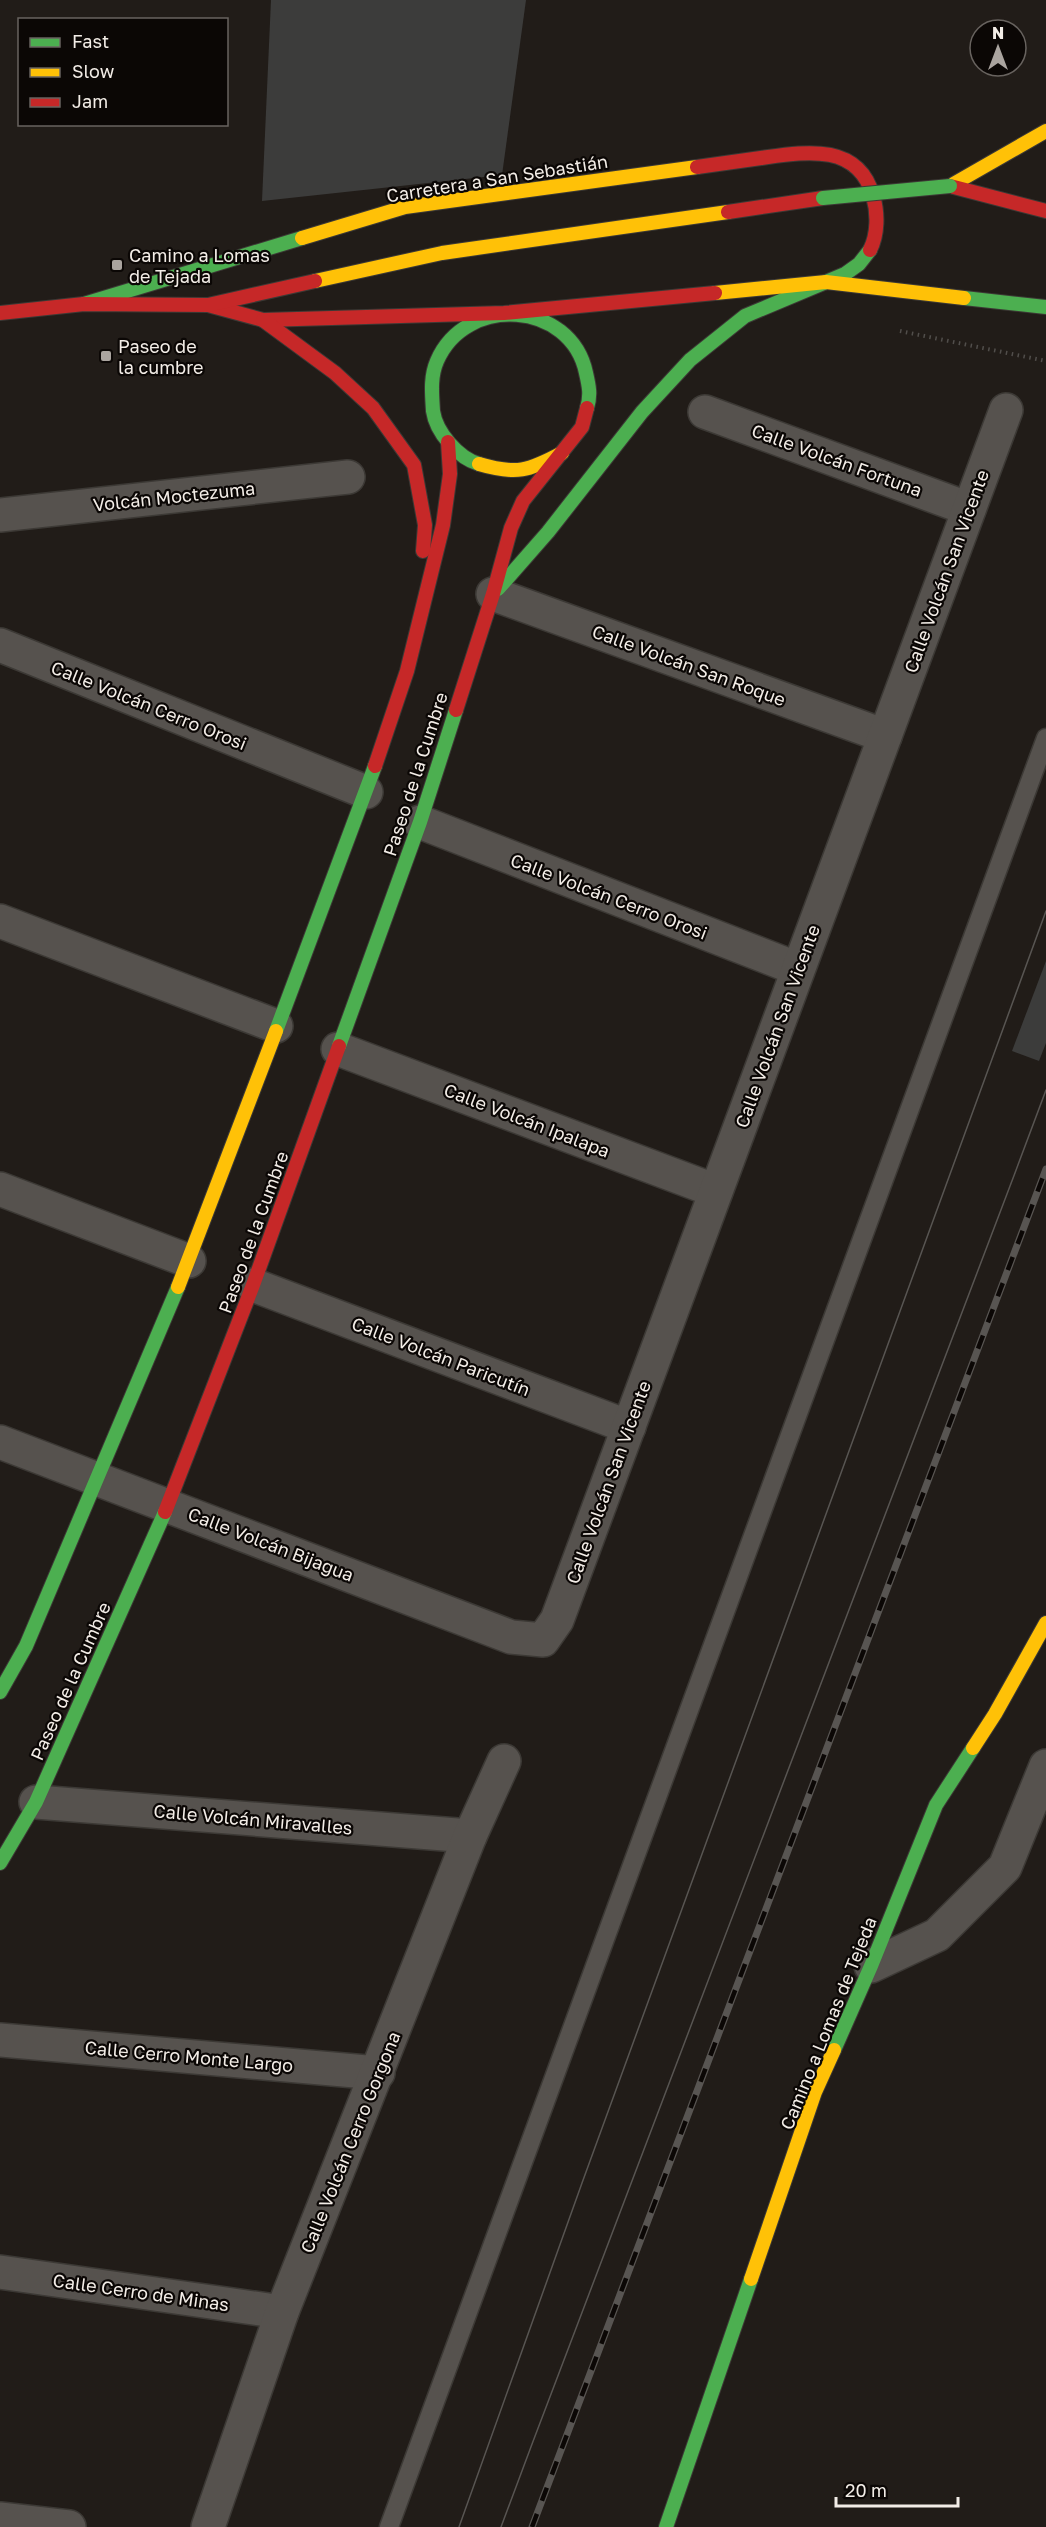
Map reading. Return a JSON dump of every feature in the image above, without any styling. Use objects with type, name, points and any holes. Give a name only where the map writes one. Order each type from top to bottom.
[{"type":"street","name":"Carretera a San Sebastián","points":[[950,186],[1046,130]]},
{"type":"street","name":"Carretera a San Sebastián","points":[[84,304],[405,207],[802,152],[833,154],[857,167],[870,185],[877,209],[876,234],[870,252],[853,270],[826,282]]},
{"type":"street","name":"Carretera a San Sebastián","points":[[0,314],[84,304],[208,305],[442,253],[823,198],[950,186],[1046,211]]},
{"type":"street","name":"Carretera a San Sebastián","points":[[208,305],[263,320],[504,313],[826,282],[1046,307]]},
{"type":"street","name":"Paseo de la Cumbre","points":[[493,594],[552,526],[648,402],[692,357],[747,315],[826,282]]},
{"type":"street","name":"Paseo de la Cumbre","points":[[0,1863],[36,1802],[168,1505],[253,1285],[420,822],[493,594],[510,528],[523,501],[562,453],[582,427],[591,395],[584,362],[566,334],[537,318],[504,313],[476,320],[453,337],[437,361],[430,388],[434,417],[448,442],[472,462],[503,471],[534,468],[562,453]]},
{"type":"street","name":"Paseo de la Cumbre","points":[[263,320],[335,373],[373,408],[414,465],[425,525],[415,641]]},
{"type":"street","name":"Calle Volcán San Vicente","points":[[543,1640],[557,1620],[1006,410]]},
{"type":"street","name":"Calle Volcán Fortuna","points":[[705,412],[969,509]]},
{"type":"street","name":"Paseo de la Cumbre","points":[[0,1692],[26,1646],[96,1476],[189,1261],[366,792],[407,671],[443,525],[450,474],[448,442]]},
{"type":"street","name":"Volcán Moctezuma","points":[[0,515],[348,477]]},
{"type":"street","name":"Calle Volcán San Roque","points":[[493,594],[885,736]]},
{"type":"street","name":"Calle Volcán Cerro Orosi","points":[[0,645],[366,792]]},
{"type":"street","name":"Calle Volcán Cerro Orosi","points":[[420,822],[798,969]]},
{"type":"street","points":[[0,921],[276,1026]]},
{"type":"street","name":"Calle Volcán Ipalapa","points":[[339,1049],[716,1191]]},
{"type":"street","points":[[0,1189],[189,1261]]},
{"type":"street","name":"Calle Volcán Paricutín","points":[[253,1285],[629,1427]]},
{"type":"street","name":"Calle Volcán Bijagua","points":[[0,1442],[96,1476],[511,1637],[543,1640]]},
{"type":"street","name":"Camino a Lomas de Tejeda","points":[[666,2527],[815,2092],[871,1966],[936,1805],[995,1714],[1046,1623]]},
{"type":"street","name":"Calle Volcán Cerro Gorgona","points":[[208,2527],[282,2312],[470,1836],[504,1761]]},
{"type":"street","points":[[871,1966],[937,1935],[1005,1867],[1046,1766]]},
{"type":"street","name":"Calle Volcán Miravalles","points":[[36,1802],[470,1836]]},
{"type":"street","name":"Calle Cerro Monte Largo","points":[[0,2040],[378,2073]]},
{"type":"street","name":"Calle Cerro de Minas","points":[[0,2272],[282,2312]]},
{"type":"street","points":[[0,2519],[69,2527]]},
{"type":"lane","points":[[389,2527],[1046,738]]},
{"type":"path","points":[[895,330],[1046,361]]},
{"type":"building","points":[[271,0],[526,0],[502,175],[262,201]]},
{"type":"building","points":[[1046,961],[1046,1043],[1039,1061],[1012,1051]]},
{"type":"tram line","points":[[459,2527],[582,2183],[1046,911]]},
{"type":"tram line","points":[[501,2527],[1046,1090]]},
{"type":"railway","points":[[532,2527],[1046,1169]]},
{"type":"traffic: fast","points":[[823,198],[950,186]]},
{"type":"traffic: fast","points":[[84,304],[302,238]]},
{"type":"traffic: fast","points":[[498,589],[548,532],[642,412],[690,360],[745,316],[845,274],[859,264],[870,250]]},
{"type":"traffic: fast","points":[[964,298],[1046,307]]},
{"type":"traffic: fast","points":[[479,464],[463,456],[449,443],[433,411],[432,379],[437,361],[451,339],[470,324],[493,316],[517,315],[540,320],[560,331],[576,349],[586,373],[589,390],[587,408]]},
{"type":"traffic: fast","points":[[339,1046],[420,822],[456,710]]},
{"type":"traffic: fast","points":[[276,1031],[375,766]]},
{"type":"traffic: fast","points":[[0,1692],[26,1646],[178,1287]]},
{"type":"traffic: fast","points":[[0,1863],[36,1802],[165,1512]]},
{"type":"traffic: fast","points":[[834,2050],[871,1966],[936,1805],[973,1748]]},
{"type":"traffic: fast","points":[[666,2527],[751,2279]]},
{"type":"traffic: slow","points":[[950,186],[1046,131]]},
{"type":"traffic: slow","points":[[302,238],[405,207],[697,167]]},
{"type":"traffic: slow","points":[[315,281],[442,253],[728,212]]},
{"type":"traffic: slow","points":[[715,293],[826,282],[964,298]]},
{"type":"traffic: slow","points":[[479,464],[503,469],[522,469],[540,464],[562,453]]},
{"type":"traffic: slow","points":[[178,1287],[276,1031]]},
{"type":"traffic: slow","points":[[973,1748],[995,1714],[1046,1623]]},
{"type":"traffic: slow","points":[[751,2279],[815,2092],[834,2050]]},
{"type":"traffic: jam","points":[[697,167],[811,153],[828,154],[842,159],[855,166],[866,179],[873,196],[876,223],[875,237],[870,250]]},
{"type":"traffic: jam","points":[[950,186],[1046,211]]},
{"type":"traffic: jam","points":[[728,212],[823,198]]},
{"type":"traffic: jam","points":[[0,313],[84,304],[208,305],[315,281]]},
{"type":"traffic: jam","points":[[208,305],[263,320],[504,313],[715,293]]},
{"type":"traffic: jam","points":[[263,320],[335,373],[373,408],[414,465],[425,525],[423,551]]},
{"type":"traffic: jam","points":[[456,710],[493,594],[511,528],[523,501],[582,427],[587,408]]},
{"type":"traffic: jam","points":[[375,766],[407,671],[443,525],[450,474],[448,442]]},
{"type":"traffic: jam","points":[[165,1512],[253,1285],[339,1046]]},
{"type":"place","name":"Camino a Lomas de Tejada","points":[[117,265]]},
{"type":"place","name":"Paseo de la cumbre","points":[[106,356]]}]
